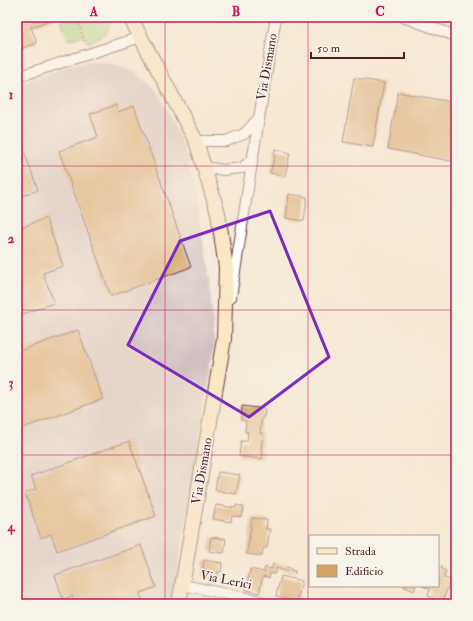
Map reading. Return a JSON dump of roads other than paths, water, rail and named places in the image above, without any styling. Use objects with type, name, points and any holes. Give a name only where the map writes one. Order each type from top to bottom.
[{"type":"main road","points":[[130,17],[196,141]]},
{"type":"main road","name":"Via Dismano","points":[[179,604],[224,339],[226,268],[218,213],[196,141]]},
{"type":"street","name":"Via Dismano","points":[[224,339],[276,17]]},
{"type":"street","points":[[403,17],[456,36]]},
{"type":"street","points":[[17,77],[141,37]]},
{"type":"street","name":"Via Dismano","points":[[196,141],[226,141],[244,134],[259,118]]},
{"type":"street","points":[[204,167],[224,170],[242,168],[252,160]]},
{"type":"street","name":"Via Lerici","points":[[183,585],[260,600],[262,604]]}]
